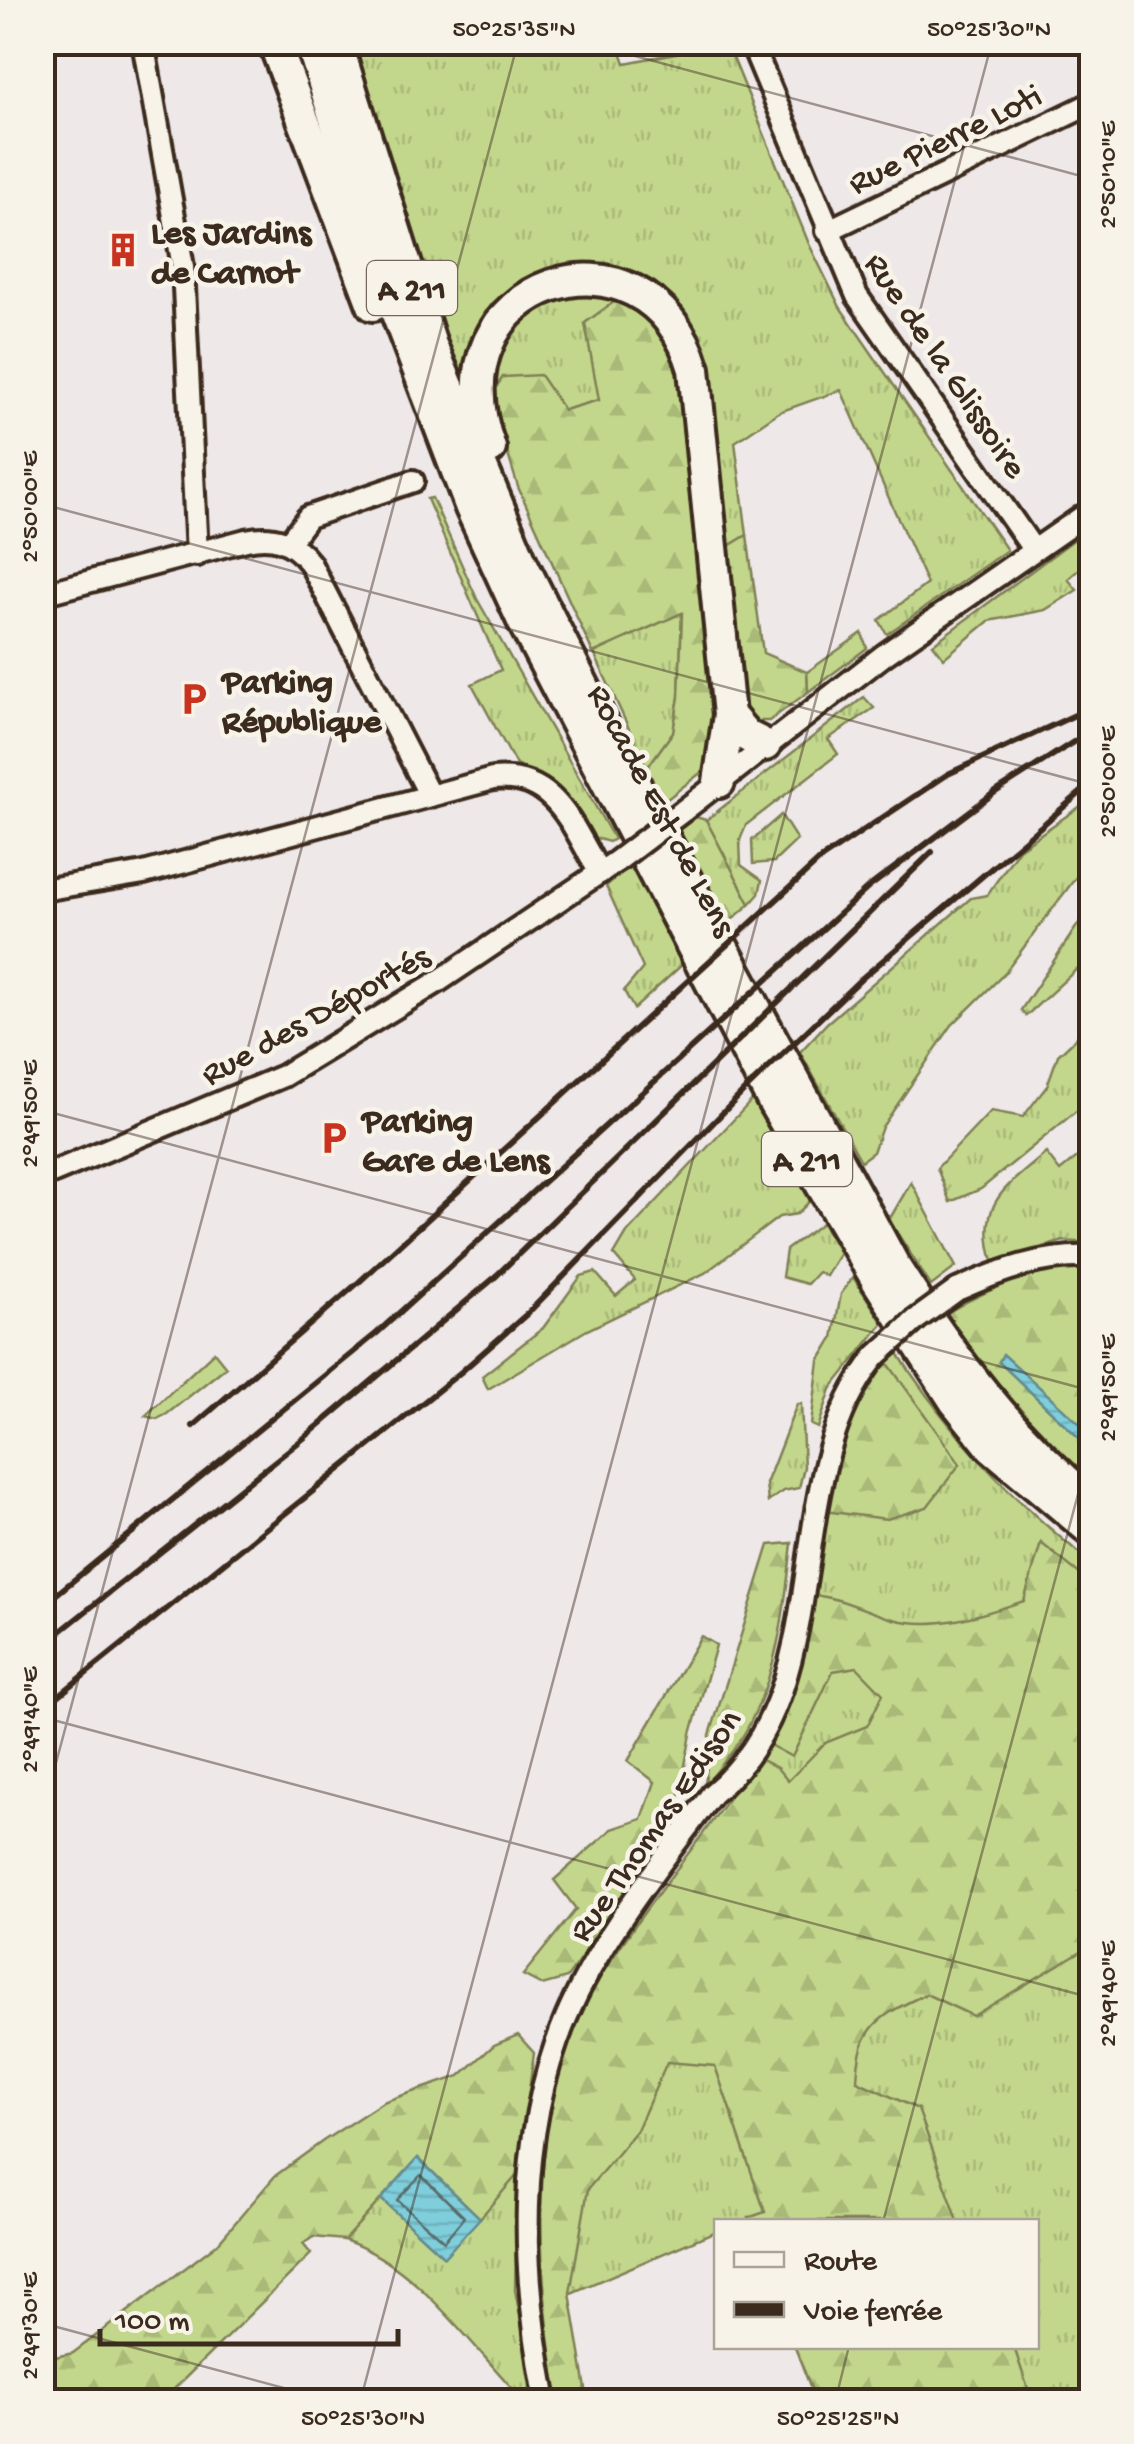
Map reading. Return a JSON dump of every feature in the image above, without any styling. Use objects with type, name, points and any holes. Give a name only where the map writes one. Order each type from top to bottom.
[{"type":"highway","points":[[274,42],[413,408],[446,448]]},
{"type":"highway","name":"Rocade Est de Lens","points":[[311,42],[391,298],[446,448],[524,622],[775,1105],[877,1280],[955,1401],[992,1447],[1092,1531]]},
{"type":"highway","name":"A 211","points":[[336,42],[431,345],[507,528]]},
{"type":"highway","points":[[507,528],[508,491],[478,404],[476,384],[490,338],[506,314],[550,286],[601,281],[648,298],[677,326],[694,369],[730,715],[720,782]]},
{"type":"highway","name":"Rocade Est de Lens","points":[[507,528],[609,738],[896,1269],[944,1346],[1012,1431],[1092,1502]]},
{"type":"highway","points":[[730,715],[748,736],[765,745]]},
{"type":"street","points":[[143,42],[182,267],[197,555]]},
{"type":"street","name":"Rue de la Glissoire","points":[[751,42],[856,296],[1033,549]]},
{"type":"street","name":"Rue Pierre Loti","points":[[826,231],[1092,103]]},
{"type":"street","points":[[289,542],[308,516],[413,481]]},
{"type":"street","name":"Rue des Déportés","points":[[42,1177],[283,1076],[439,982],[609,867],[765,745],[1092,510]]},
{"type":"street","points":[[42,594],[260,537],[289,542],[310,564],[430,796]]},
{"type":"street","points":[[42,890],[144,873],[516,776],[552,794],[609,867]]},
{"type":"street","name":"Rue Thomas Edison","points":[[546,2402],[529,2281],[528,2200],[534,2137],[547,2074],[567,2016],[624,1914],[712,1794],[729,1780],[754,1743],[783,1680],[831,1436],[850,1394],[876,1356],[916,1319],[958,1290],[1024,1263],[1062,1256],[1092,1257]]},
{"type":"green space","points":[[352,43],[618,43],[625,63],[727,43],[809,244],[840,307],[1007,550],[887,634],[879,620],[927,584],[841,390],[779,412],[735,442],[747,535],[719,552],[695,342],[566,274],[469,370],[462,371],[443,330]]},
{"type":"green space","points":[[593,294],[618,299],[585,323],[600,400],[564,410],[490,396],[499,354],[513,329],[532,309],[562,297]]},
{"type":"green space","points":[[618,299],[649,311],[683,377],[720,715],[712,764],[662,803],[647,768],[673,732],[679,697],[682,613],[593,653],[518,487],[490,396],[503,377],[540,375],[564,410],[599,400],[585,323]]},
{"type":"green space","points":[[432,498],[477,599],[614,839],[609,842],[591,837],[561,793],[516,765],[472,684],[501,670],[427,499]]},
{"type":"green space","points":[[1091,527],[1091,559],[1068,579],[1077,590],[1045,610],[989,621],[944,658],[933,644]]},
{"type":"green space","points":[[747,535],[763,653],[807,672],[808,692],[769,721],[758,721],[738,703],[719,552]]},
{"type":"green space","points":[[682,612],[679,697],[673,732],[647,768],[594,653]]},
{"type":"green space","points":[[862,633],[867,648],[808,692],[807,672]]},
{"type":"green space","points":[[864,697],[874,708],[828,739],[838,754],[746,825],[740,840],[741,865],[762,880],[759,894],[750,904],[706,820]]},
{"type":"green space","points":[[1091,799],[1091,857],[1004,974],[952,1025],[882,1127],[873,1152],[861,1161],[800,1052],[827,1023],[971,898],[987,895],[1019,849]]},
{"type":"green space","points":[[781,815],[797,840],[774,862],[753,864],[752,840]]},
{"type":"green space","points":[[696,817],[706,820],[750,904],[726,925],[676,831]]},
{"type":"green space","points":[[633,863],[685,962],[634,1009],[624,991],[643,968],[606,886]]},
{"type":"green space","points":[[1091,905],[1091,956],[1026,1016],[1021,1010]]},
{"type":"green space","points":[[1091,1024],[1091,1099],[981,1189],[950,1202],[937,1168],[991,1111],[1023,1117],[1047,1086],[1058,1055]]},
{"type":"green space","points":[[754,1098],[810,1201],[797,1214],[779,1217],[705,1273],[587,1330],[488,1389],[482,1376],[543,1328],[581,1276],[595,1272],[616,1296],[635,1280],[614,1255],[627,1233]]},
{"type":"green space","points":[[1091,1146],[1091,1485],[1020,1326],[1090,1243],[1064,1241],[993,1261],[988,1224],[998,1198],[1046,1153],[1060,1171]]},
{"type":"green space","points":[[911,1182],[956,1267],[931,1286],[889,1220]]},
{"type":"green space","points":[[822,1223],[840,1253],[826,1276],[818,1272],[807,1284],[782,1277],[786,1250]]},
{"type":"green space","points":[[1070,1267],[1091,1267],[1091,1434],[1004,1355],[999,1362],[1091,1449],[1091,1485],[1013,1404],[947,1313],[1006,1284]]},
{"type":"green space","points":[[853,1277],[883,1323],[831,1389],[818,1428],[811,1425],[819,1361],[833,1338],[841,1294]]},
{"type":"green space","points":[[214,1352],[226,1367],[167,1414],[157,1419],[145,1416]]},
{"type":"green space","points":[[897,1352],[939,1412],[985,1466],[1091,1562],[1091,2401],[816,2401],[796,2349],[1039,2349],[1039,2219],[714,2219],[714,2232],[543,2305],[543,2160],[567,2052],[587,2000],[615,1956],[734,1792],[772,1730],[823,1511],[866,1384]]},
{"type":"green space","points":[[887,1362],[960,1464],[927,1507],[887,1519],[823,1511],[853,1413]]},
{"type":"green space","points":[[797,1404],[801,1404],[804,1467],[799,1488],[783,1491],[768,1502],[766,1484]]},
{"type":"green space","points":[[792,1543],[783,1612],[768,1680],[746,1731],[705,1786],[710,1735],[769,1545]]},
{"type":"green space","points":[[1041,1543],[1091,1583],[1092,1921],[1083,1950],[973,2016],[926,1994],[910,2002],[875,2025],[867,2035],[859,2062],[857,2081],[918,2109],[957,2219],[749,2219],[765,2212],[715,2066],[667,2062],[637,2130],[588,2189],[570,2293],[588,2401],[558,2402],[542,2249],[545,2142],[568,2042],[589,1996],[755,1757],[777,1768],[788,1781],[825,1743],[867,1726],[883,1694],[857,1667],[833,1671],[792,1757],[764,1742],[811,1595],[833,1598],[893,1619],[926,1623],[960,1619],[1024,1601]]},
{"type":"green space","points":[[701,1636],[716,1645],[691,1734],[673,1828],[567,1978],[542,1985],[523,1975],[576,1909],[554,1880],[612,1829],[642,1819],[655,1782],[628,1761]]},
{"type":"green space","points":[[518,2035],[534,2053],[518,2174],[480,2218],[418,2158],[344,2240],[313,2237],[303,2244],[311,2254],[162,2401],[131,2401],[118,2393],[109,2401],[43,2401],[42,2360],[73,2353],[217,2244],[275,2176],[383,2102],[460,2076],[494,2045]]},
{"type":"green space","points":[[518,2174],[515,2290],[536,2401],[518,2401],[516,2392],[416,2284],[370,2251],[344,2240],[381,2199],[444,2257]]},
{"type":"green space","points":[[796,2349],[1015,2349],[1032,2401],[816,2401]]},
{"type":"water","points":[[1003,1354],[1091,1434],[1091,1449],[999,1362]]},
{"type":"water","points":[[418,2158],[480,2218],[444,2257],[381,2199]]},
{"type":"railway","points":[[193,1426],[359,1282],[822,858],[948,774],[1092,707]]},
{"type":"railway","points":[[42,1606],[377,1333],[869,887],[994,793],[1092,730]]},
{"type":"railway","points":[[42,1709],[461,1372],[528,1313],[745,1090],[861,979],[1092,783]]},
{"type":"railway","points":[[42,1646],[304,1438],[493,1279],[932,852]]},
{"type":"place","name":"Les Jardins de Carnot","points":[[123,250]]},
{"type":"place","name":"Parking République","points":[[194,699]]},
{"type":"place","name":"Parking Gare de Lens","points":[[334,1138]]}]
